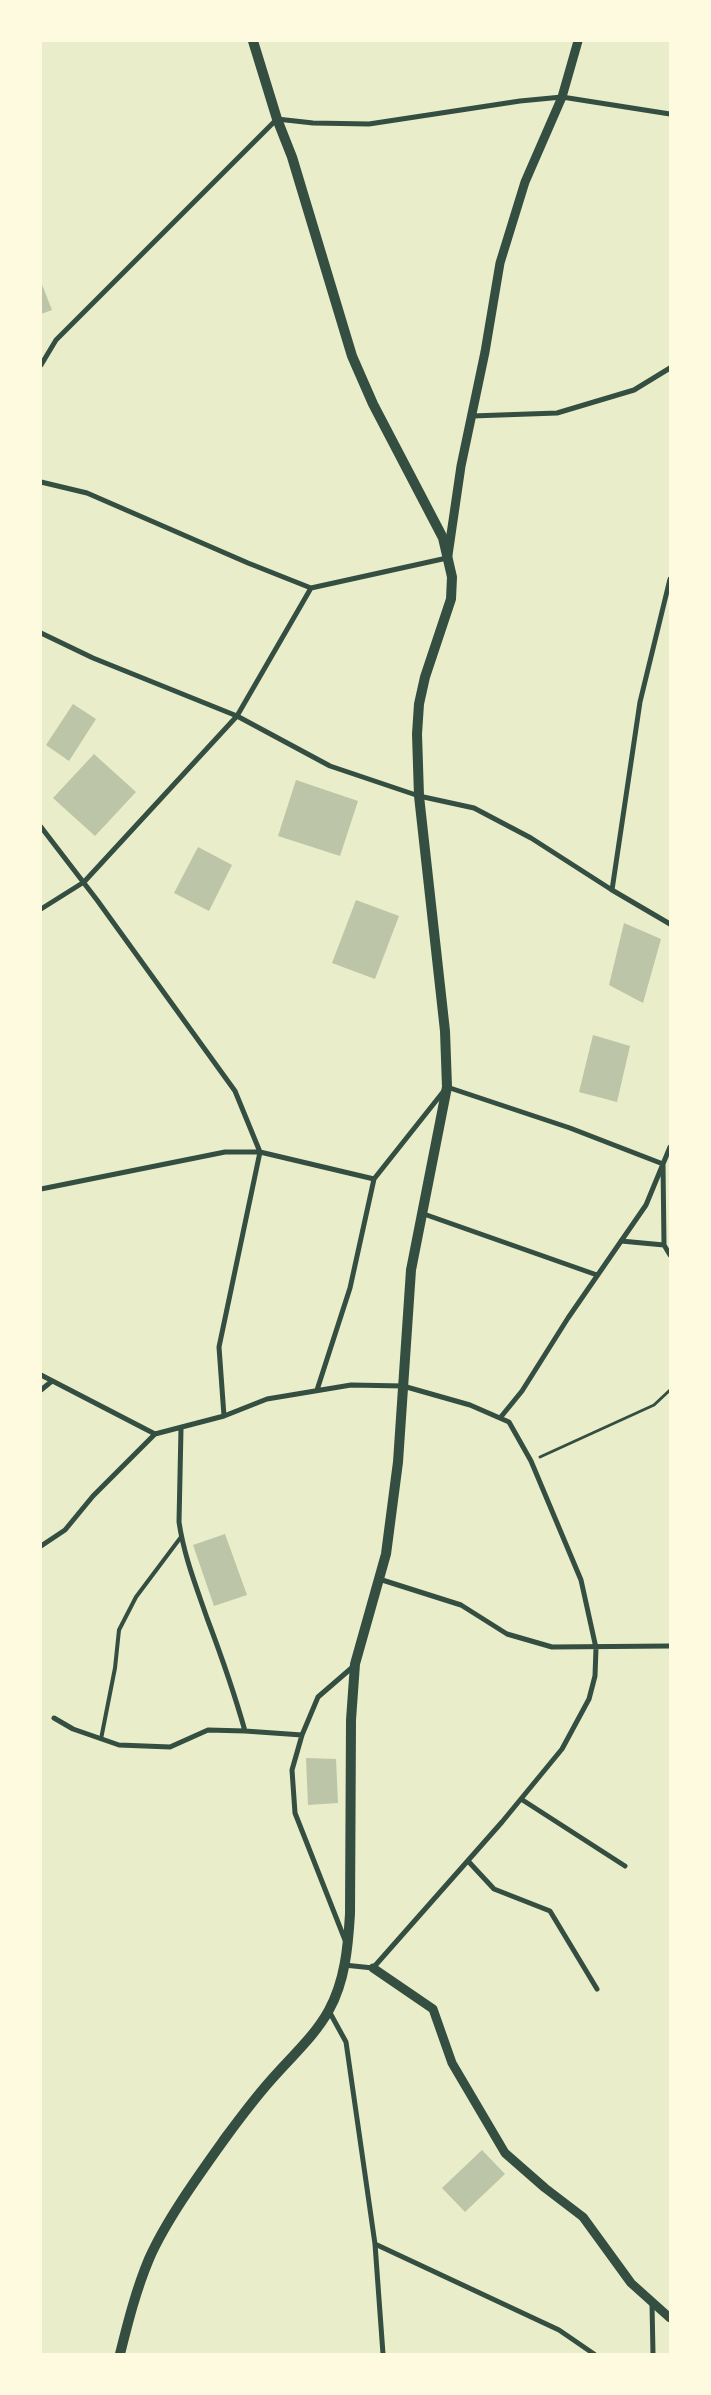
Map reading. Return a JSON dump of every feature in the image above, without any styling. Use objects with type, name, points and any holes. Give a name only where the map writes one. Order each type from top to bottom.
[{"type":"main road","points":[[120,2354],[133,2304],[149,2258],[180,2205],[226,2137],[258,2095],[306,2041],[329,2011],[341,1982],[348,1946],[350,1914],[351,1720],[355,1664],[386,1554],[394,1503],[411,1270],[447,1087],[445,1031],[419,796],[417,734],[419,704],[425,677],[451,599],[452,577],[442,538],[428,507],[373,404],[352,356],[292,157],[253,41]]},
{"type":"street","points":[[41,482],[87,493],[248,563],[311,588],[447,558],[461,466],[500,262],[525,182],[562,97],[578,41]]},
{"type":"street","points":[[41,365],[56,340],[278,120],[369,124],[520,101],[562,97],[670,114]]},
{"type":"street","points":[[472,416],[557,413],[634,390],[670,368]]},
{"type":"street","points":[[612,890],[640,702],[670,579]]},
{"type":"street","points":[[41,909],[84,882],[237,716],[311,588]]},
{"type":"street","points":[[41,633],[93,658],[237,716],[330,766],[419,796],[474,808],[531,838],[612,890],[670,924]]},
{"type":"street","points":[[41,827],[84,882],[235,1091],[260,1152],[219,1347],[224,1416]]},
{"type":"street","points":[[318,1390],[350,1288],[374,1179],[447,1087],[570,1128],[664,1164]]},
{"type":"street","points":[[500,1418],[522,1391],[597,1275],[646,1205],[670,1147]]},
{"type":"street","points":[[41,1189],[225,1152],[260,1152],[374,1179]]},
{"type":"street","points":[[664,1164],[664,1245],[670,1255]]},
{"type":"street","points":[[422,1213],[597,1275]]},
{"type":"street","points":[[622,1241],[664,1245]]},
{"type":"street","points":[[41,1375],[155,1434]]},
{"type":"street","points":[[41,1390],[52,1381]]},
{"type":"street","points":[[41,1546],[65,1530],[94,1496],[155,1434],[224,1416],[267,1399],[351,1385],[403,1386],[470,1405],[509,1422],[531,1461],[581,1580],[596,1648],[595,1676],[589,1699],[562,1749],[468,1861],[374,1968]]},
{"type":"street","points":[[181,1428],[179,1522],[181,1537],[189,1569],[233,1688],[245,1731]]},
{"type":"street","points":[[379,1579],[461,1605],[507,1634],[552,1647],[670,1646]]},
{"type":"street","points":[[348,1946],[295,1813],[292,1770],[302,1735],[318,1696],[355,1664]]},
{"type":"street","points":[[54,1718],[73,1729],[119,1745],[170,1747],[208,1730],[302,1735]]},
{"type":"street","points":[[521,1799],[625,1866]]},
{"type":"street","points":[[468,1861],[494,1889],[550,1911],[597,1989]]},
{"type":"street","points":[[344,1965],[374,1968],[432,2009],[452,2063],[505,2153],[545,2188],[583,2217],[631,2283],[670,2318]]},
{"type":"street","points":[[329,2011],[346,2042],[375,2244],[383,2354]]},
{"type":"street","points":[[375,2244],[559,2330],[594,2354]]},
{"type":"street","points":[[652,2303],[653,2354]]},
{"type":"lane","points":[[101,1738],[115,1668],[119,1630],[136,1597],[181,1537]]},
{"type":"path","points":[[531,1461],[654,1405],[670,1390]]},
{"type":"building","points":[[41,282],[52,310],[41,314]]},
{"type":"building","points":[[73,704],[96,719],[69,761],[46,745]]},
{"type":"building","points":[[94,754],[136,792],[95,836],[53,798]]},
{"type":"building","points":[[296,780],[358,801],[340,856],[278,836]]},
{"type":"building","points":[[198,847],[232,865],[209,911],[174,893]]},
{"type":"building","points":[[356,900],[399,916],[375,979],[332,963]]},
{"type":"building","points":[[624,923],[661,939],[643,1003],[609,985]]},
{"type":"building","points":[[593,1035],[630,1046],[617,1102],[579,1092]]},
{"type":"building","points":[[225,1534],[247,1595],[214,1606],[193,1545]]},
{"type":"building","points":[[306,1758],[336,1759],[338,1803],[308,1805]]},
{"type":"building","points":[[482,2150],[505,2174],[465,2212],[442,2188]]}]
